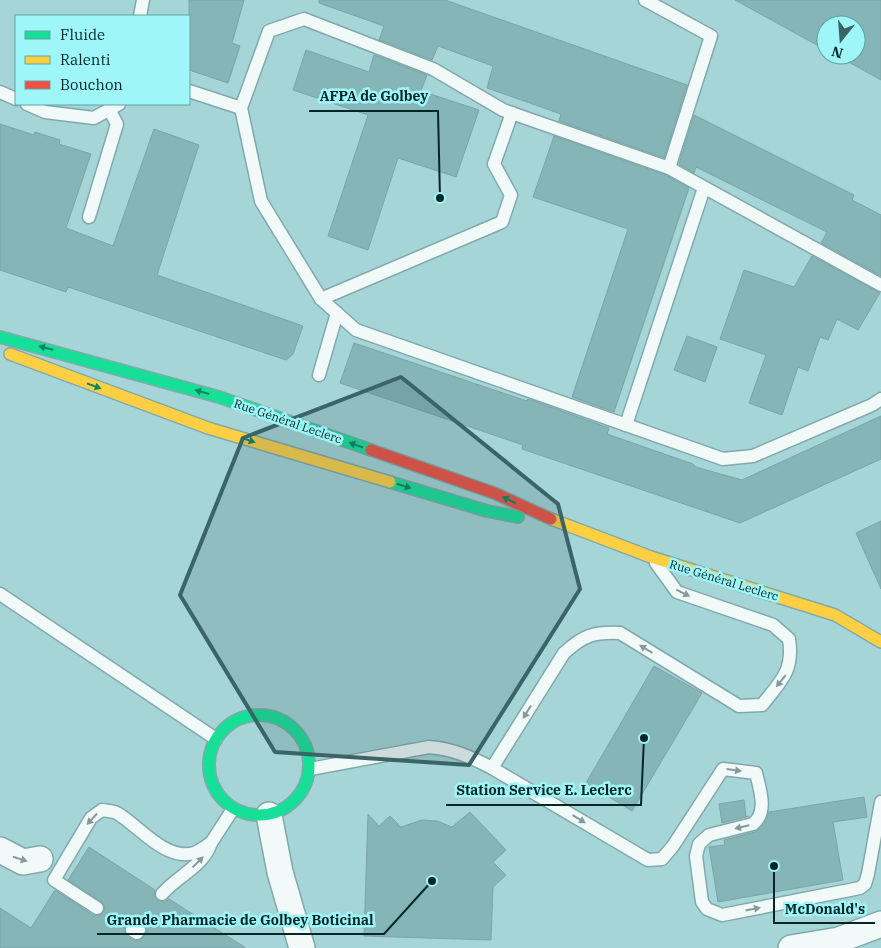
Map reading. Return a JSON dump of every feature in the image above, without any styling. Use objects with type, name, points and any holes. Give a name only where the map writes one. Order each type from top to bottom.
[{"type":"main road","name":"Rue Général Leclerc","points":[[0,337],[219,397],[494,493],[569,528],[651,557],[835,615],[880,643]]},
{"type":"main road","name":"Rue Général Leclerc","points":[[0,350],[208,428],[487,511],[569,528]]},
{"type":"main road","points":[[256,714],[272,716],[287,723],[305,743],[310,769],[306,785],[297,799],[284,809],[269,815],[245,814],[234,809],[217,791],[209,769],[210,753],[216,739],[227,726],[241,718],[256,714]]},
{"type":"street","points":[[269,815],[280,872],[302,948]]},
{"type":"street","points":[[0,850],[23,862],[40,859]]},
{"type":"street","points":[[791,948],[839,940],[880,923]]},
{"type":"lane","points":[[140,15],[143,0]]},
{"type":"lane","points":[[645,0],[711,36],[669,168]]},
{"type":"lane","points":[[881,285],[669,168],[512,113],[433,69],[304,19],[269,31],[240,108],[261,201],[321,299],[356,330],[723,459],[753,456],[872,405],[881,398]]},
{"type":"lane","points":[[190,91],[240,108]]},
{"type":"lane","points":[[0,92],[15,99]]},
{"type":"lane","points":[[29,105],[45,112],[94,118],[114,106],[117,124],[89,217]]},
{"type":"lane","points":[[321,299],[502,222],[511,196],[494,164],[512,113]]},
{"type":"lane","points":[[626,425],[704,188]]},
{"type":"lane","points":[[319,376],[337,314]]},
{"type":"lane","points":[[492,768],[564,653],[576,642],[598,632],[620,633],[739,706],[762,705],[788,672],[792,654],[789,639],[772,625],[677,592],[651,557]]},
{"type":"lane","points":[[0,594],[216,739]]},
{"type":"lane","points":[[310,769],[429,746],[466,754],[648,860],[662,859],[673,846],[723,769],[756,773],[762,809],[758,820],[753,824],[709,835],[700,844],[696,856],[702,902],[707,910],[722,915],[860,888],[865,884],[868,874],[881,802]]},
{"type":"lane","points":[[162,894],[170,885],[196,865],[208,852],[211,843],[234,809]]},
{"type":"lane","points":[[97,908],[54,880],[91,818],[102,810],[116,812],[161,845],[182,854],[195,853],[211,843]]},
{"type":"highlighted area","points":[[401,377],[558,504],[580,589],[469,765],[275,752],[180,595],[243,438]]},
{"type":"building","points":[[189,0],[244,0],[232,43],[240,46],[228,83],[190,70]]},
{"type":"building","points":[[319,0],[445,0],[687,85],[664,158],[559,121],[561,114],[487,88],[493,66],[438,46],[432,60],[379,40],[384,26],[319,3]]},
{"type":"building","points":[[735,0],[881,0],[881,80],[854,65],[866,65],[866,15],[816,15],[816,45]]},
{"type":"building","points":[[306,50],[369,72],[374,55],[427,75],[421,91],[479,110],[456,177],[398,158],[368,250],[328,236],[368,115],[293,90]]},
{"type":"building","points":[[694,115],[854,195],[852,200],[881,215],[881,276],[821,243],[827,232],[696,167],[694,173],[679,164]]},
{"type":"building","points":[[0,124],[34,135],[35,132],[60,140],[59,144],[91,154],[66,228],[113,246],[154,129],[199,145],[157,275],[303,326],[293,354],[286,360],[68,287],[66,292],[0,270]]},
{"type":"building","points":[[554,136],[666,175],[689,188],[614,412],[572,397],[628,229],[533,197]]},
{"type":"building","points":[[812,256],[880,293],[858,330],[837,319],[828,340],[820,337],[808,371],[798,367],[782,415],[749,403],[766,355],[720,339],[744,270],[794,287]]},
{"type":"building","points":[[687,336],[717,347],[705,382],[674,370]]},
{"type":"building","points":[[354,343],[527,401],[528,399],[609,428],[607,434],[693,464],[696,467],[742,480],[881,416],[881,459],[740,523],[522,449],[523,445],[340,383]]},
{"type":"building","points":[[881,521],[881,589],[856,533]]},
{"type":"building","points":[[654,666],[702,693],[632,811],[586,783]]},
{"type":"building","points":[[864,797],[867,817],[833,822],[843,880],[718,902],[709,847],[725,845],[724,840],[755,832],[764,824],[769,812]]},
{"type":"building","points":[[744,800],[746,817],[722,823],[719,804]]},
{"type":"building","points":[[470,812],[506,850],[493,862],[506,875],[493,887],[491,940],[364,936],[368,814],[379,826],[390,816],[401,827],[422,820],[437,821],[452,827]]},
{"type":"building","points":[[89,847],[155,890],[154,896],[157,900],[164,902],[169,899],[246,948],[0,948],[0,908],[31,928],[55,890],[93,915],[103,913],[105,908],[102,902],[68,880]],"holes":[[[139,922],[146,926],[147,931],[143,938],[136,941],[127,937],[124,929],[129,923]]]},
{"type":"traffic: fast","points":[[0,337],[219,397],[371,450]]},
{"type":"traffic: fast","points":[[390,482],[487,511],[518,517]]},
{"type":"traffic: fast","points":[[259,715],[278,719],[295,729],[305,746],[309,765],[305,784],[295,801],[278,811],[259,815],[240,811],[223,801],[213,784],[209,765],[213,746],[223,729],[240,719],[259,715]]},
{"type":"traffic: slow","points":[[10,354],[208,428],[390,482]]},
{"type":"traffic: slow","points":[[551,519],[651,557],[835,615],[881,642]]},
{"type":"traffic: jam","points":[[371,450],[494,493],[551,519]]},
{"type":"place","name":"AFPA de Golbey","points":[[440,198]]},
{"type":"place","name":"Station Service E. Leclerc","points":[[644,738]]},
{"type":"place","name":"McDonald's","points":[[774,866]]},
{"type":"place","name":"Grande Pharmacie de Golbey Boticinal","points":[[432,881]]}]
